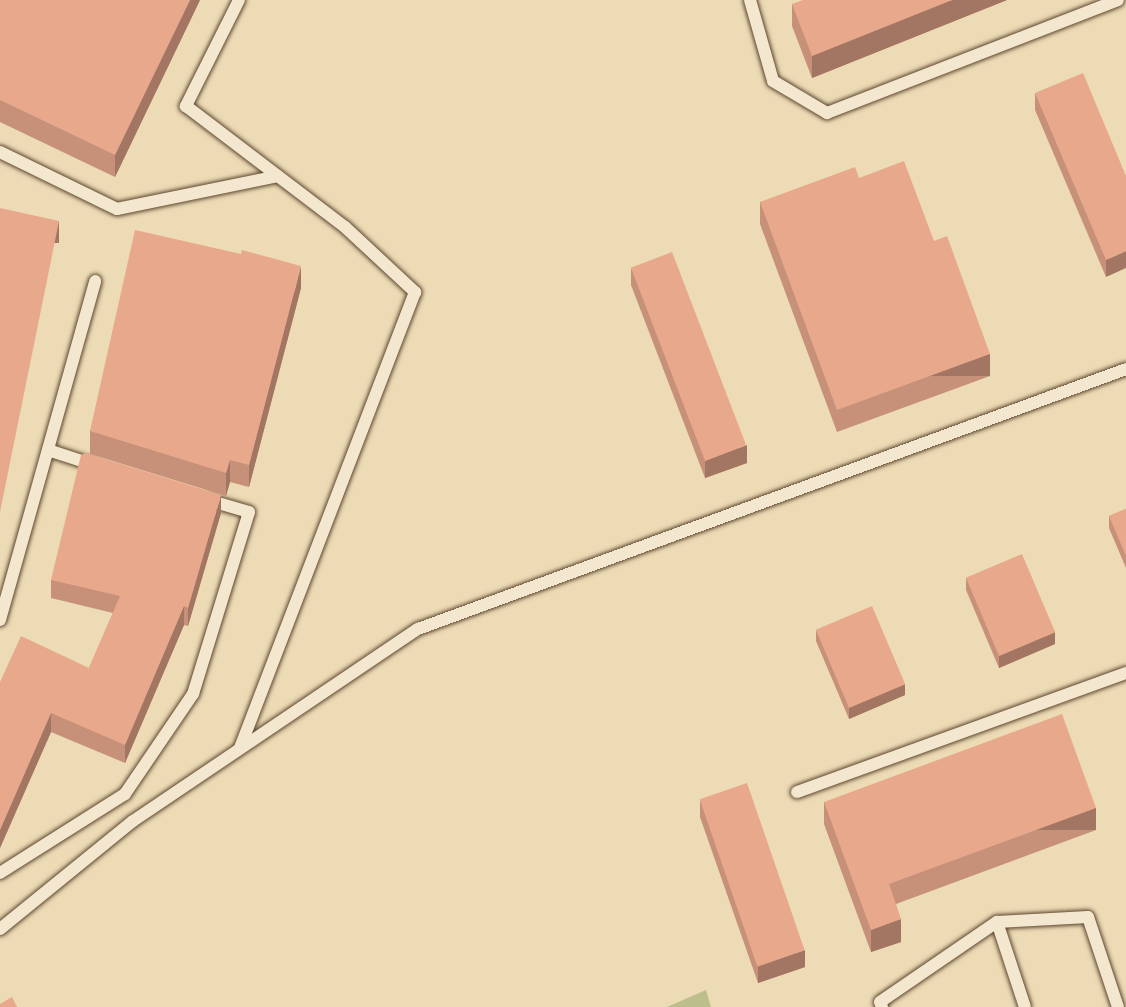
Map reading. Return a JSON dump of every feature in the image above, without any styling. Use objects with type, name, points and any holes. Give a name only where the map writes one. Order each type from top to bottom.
[{"type":"lane","points":[[239,0],[186,106],[345,227],[415,292],[240,749]]},
{"type":"lane","points":[[750,0],[773,81],[827,113],[1114,1]]},
{"type":"lane","points":[[0,152],[117,209],[278,176]]},
{"type":"lane","points":[[0,620],[95,281]]},
{"type":"lane","points":[[0,929],[133,821],[418,629],[1126,369]]},
{"type":"lane","points":[[48,450],[105,468]]},
{"type":"lane","points":[[0,873],[125,794],[193,694],[249,512],[192,495]]},
{"type":"lane","points":[[797,792],[1126,673]]},
{"type":"lane","points":[[882,1007],[880,1002],[997,922],[1088,917],[1118,1007]]},
{"type":"lane","points":[[997,922],[1025,1007]]},
{"type":"green space","points":[[706,990],[711,1007],[667,1007]]},
{"type":"building","points":[[0,0],[190,0],[115,155],[0,100]]},
{"type":"building","points":[[803,0],[952,0],[812,56],[792,4]]},
{"type":"building","points":[[1083,73],[1126,176],[1126,251],[1106,260],[1035,93]]},
{"type":"building","points":[[904,161],[934,241],[947,236],[990,354],[837,410],[760,202],[855,167],[859,178]]},
{"type":"building","points":[[0,208],[59,221],[0,512]]},
{"type":"building","points":[[135,230],[241,254],[242,250],[301,266],[249,465],[230,460],[226,473],[90,431]]},
{"type":"building","points":[[672,252],[746,445],[705,461],[631,268]]},
{"type":"building","points":[[86,453],[221,495],[188,608],[184,606],[125,745],[51,713],[0,830],[0,682],[21,636],[89,668],[120,596],[51,580],[81,455]]},
{"type":"building","points":[[1126,509],[1126,556],[1109,516]]},
{"type":"building","points":[[1022,554],[1055,632],[999,656],[966,578]]},
{"type":"building","points":[[872,606],[905,684],[849,708],[816,630]]},
{"type":"building","points":[[1062,714],[1096,808],[889,884],[901,919],[871,930],[824,802]]},
{"type":"building","points":[[747,783],[805,950],[757,967],[700,799]]},
{"type":"building","points":[[12,997],[17,1007],[0,1007],[0,1004]]}]
